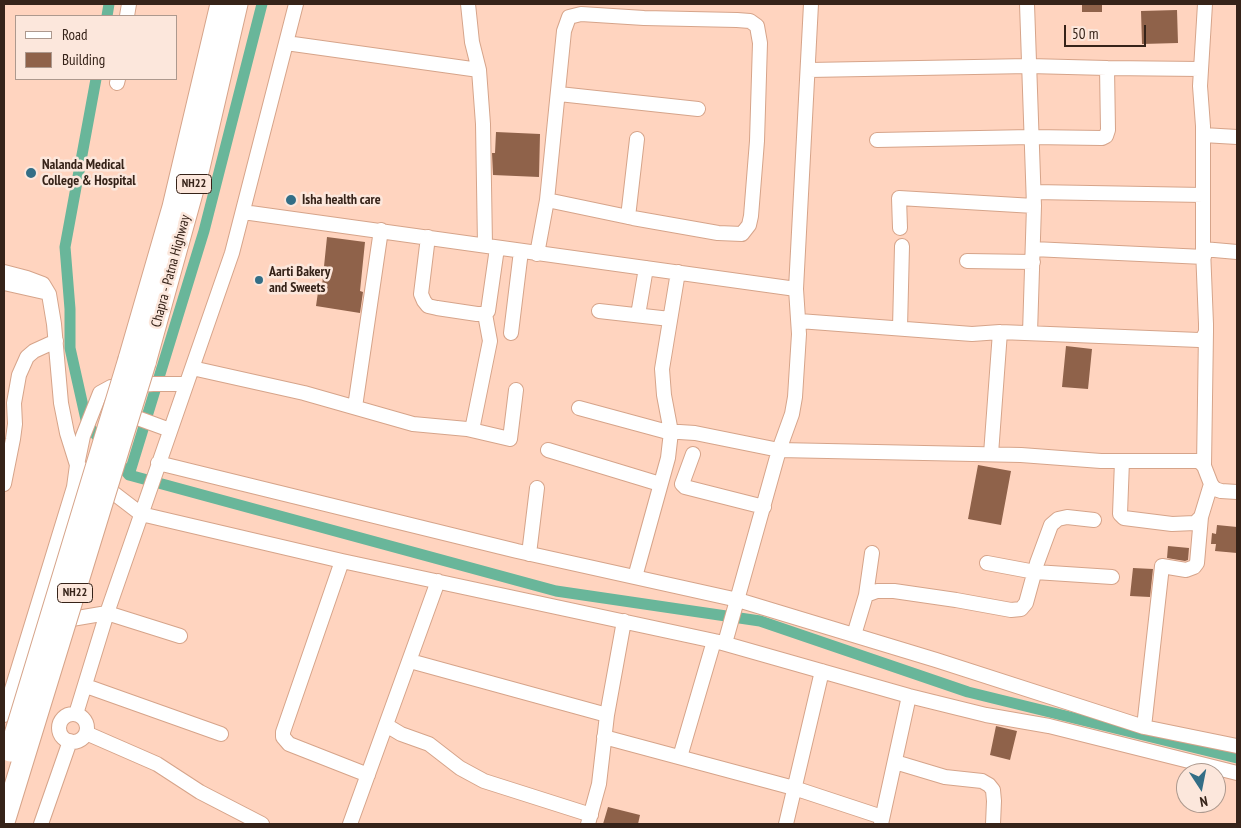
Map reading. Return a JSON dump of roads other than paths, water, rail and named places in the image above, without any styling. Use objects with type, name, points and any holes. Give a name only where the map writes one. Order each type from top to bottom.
[{"type":"highway","name":"Chapra - Patna Highway","points":[[138,357],[221,4]]},
{"type":"highway","name":"Chapra - Patna Highway","points":[[138,357],[199,168],[237,4]]},
{"type":"highway","name":"NH22","points":[[4,773],[138,357]]},
{"type":"highway","name":"NH22","points":[[4,822],[138,357]]},
{"type":"street","points":[[76,714],[107,613],[170,430],[179,384],[192,368],[232,253],[296,4]]},
{"type":"street","points":[[468,4],[472,42],[479,70],[491,247],[488,311],[485,314],[490,341],[472,430]]},
{"type":"street","points":[[680,757],[720,642],[731,624],[738,603],[795,397],[799,321],[796,289],[811,4]]},
{"type":"street","points":[[1027,4],[1034,199],[1030,333]]},
{"type":"street","points":[[1204,466],[1206,332],[1200,69],[1205,4]]},
{"type":"street","points":[[537,254],[547,200],[564,31],[569,17],[574,15],[737,20],[750,21],[757,26],[760,43],[758,121],[751,216],[746,230],[742,234],[733,235],[628,217],[547,200]]},
{"type":"street","points":[[286,43],[479,70]]},
{"type":"street","points":[[808,70],[1029,66],[1200,69]]},
{"type":"street","points":[[877,140],[1032,137],[1102,138],[1106,136],[1108,130],[1107,68]]},
{"type":"street","points":[[559,94],[698,109]]},
{"type":"street","points":[[1203,135],[1237,137]]},
{"type":"street","points":[[628,217],[637,139]]},
{"type":"street","points":[[900,228],[899,198],[1034,199],[1203,195]]},
{"type":"street","points":[[243,212],[796,289]]},
{"type":"street","points":[[355,407],[381,230]]},
{"type":"street","points":[[428,237],[421,294],[424,301],[428,306],[437,308],[485,314]]},
{"type":"street","points":[[900,328],[902,246]]},
{"type":"street","points":[[511,333],[521,252]]},
{"type":"street","points":[[967,261],[1033,255],[1237,252]]},
{"type":"street","points":[[638,315],[646,268]]},
{"type":"street","points":[[4,272],[42,284],[49,294],[56,341],[61,403],[67,433],[80,467],[143,508],[342,561],[720,642],[910,696],[986,714],[1049,726],[1237,773]]},
{"type":"street","points":[[635,577],[668,458],[671,432],[664,395],[662,369],[678,272]]},
{"type":"street","points":[[4,283],[49,294]]},
{"type":"street","points":[[599,311],[670,319]]},
{"type":"street","points":[[799,321],[972,334],[1000,332],[1199,340],[1203,338],[1206,332]]},
{"type":"street","points":[[992,454],[1000,332]]},
{"type":"street","points":[[4,484],[13,439],[14,403],[18,375],[27,356],[56,341]]},
{"type":"street","points":[[192,368],[304,393],[413,424],[472,430],[510,439],[516,390]]},
{"type":"street","points":[[59,728],[5,707],[74,487],[100,393],[111,386],[179,384]]},
{"type":"street","points":[[92,422],[103,405],[170,430]]},
{"type":"street","points":[[579,408],[671,432],[695,433],[779,450],[992,454],[1122,460],[1199,460],[1215,489],[1237,492]]},
{"type":"street","points":[[548,450],[660,484]]},
{"type":"street","points":[[693,454],[682,484],[685,487],[764,507]]},
{"type":"street","points":[[1122,460],[1120,514],[1124,518],[1184,524],[1195,523],[1201,517]]},
{"type":"street","points":[[157,467],[635,577],[738,603],[854,635],[1144,727],[1237,746]]},
{"type":"street","points":[[1144,727],[1162,566],[1186,570],[1194,567],[1197,562],[1201,517],[1211,484]]},
{"type":"street","points":[[529,554],[537,488]]},
{"type":"street","points":[[866,595],[877,591],[894,591],[1011,610],[1021,609],[1026,603],[1034,572],[1051,525],[1058,519],[1067,517],[1094,520]]},
{"type":"street","points":[[854,635],[866,595],[872,553]]},
{"type":"street","points":[[342,561],[283,732],[283,737],[289,744],[368,775]]},
{"type":"street","points":[[987,563],[1034,572],[1112,577]]},
{"type":"street","points":[[350,824],[438,582]]},
{"type":"street","points":[[33,622],[57,622],[107,613],[180,636]]},
{"type":"street","points":[[386,726],[428,744],[460,768],[484,781],[590,820],[600,784],[606,715],[624,621]]},
{"type":"street","points":[[410,661],[606,715]]},
{"type":"street","points":[[786,824],[822,671]]},
{"type":"street","points":[[86,686],[220,734]]},
{"type":"street","points":[[604,736],[794,788],[882,821],[910,696]]},
{"type":"street","points":[[70,714],[82,716],[86,721],[87,727],[86,733],[77,741],[65,739],[59,728],[60,722],[70,714]]},
{"type":"street","points":[[86,733],[158,764],[200,792],[262,824]]},
{"type":"street","points":[[42,824],[70,741]]},
{"type":"street","points":[[895,762],[945,777],[982,781],[989,785],[993,790],[993,824]]},
{"type":"waterway","points":[[107,15],[109,4]]},
{"type":"waterway","points":[[129,475],[204,231],[262,4]]},
{"type":"waterway","points":[[96,80],[65,247],[70,309],[70,348],[87,424],[129,475],[556,591],[760,621],[968,692],[1237,758]]},
{"type":"place","name":"Nalanda Medical College & Hospital","points":[[31,173]]},
{"type":"place","name":"Isha health care","points":[[291,200]]},
{"type":"place","name":"Aarti Bakery and Sweets","points":[[259,280]]}]
